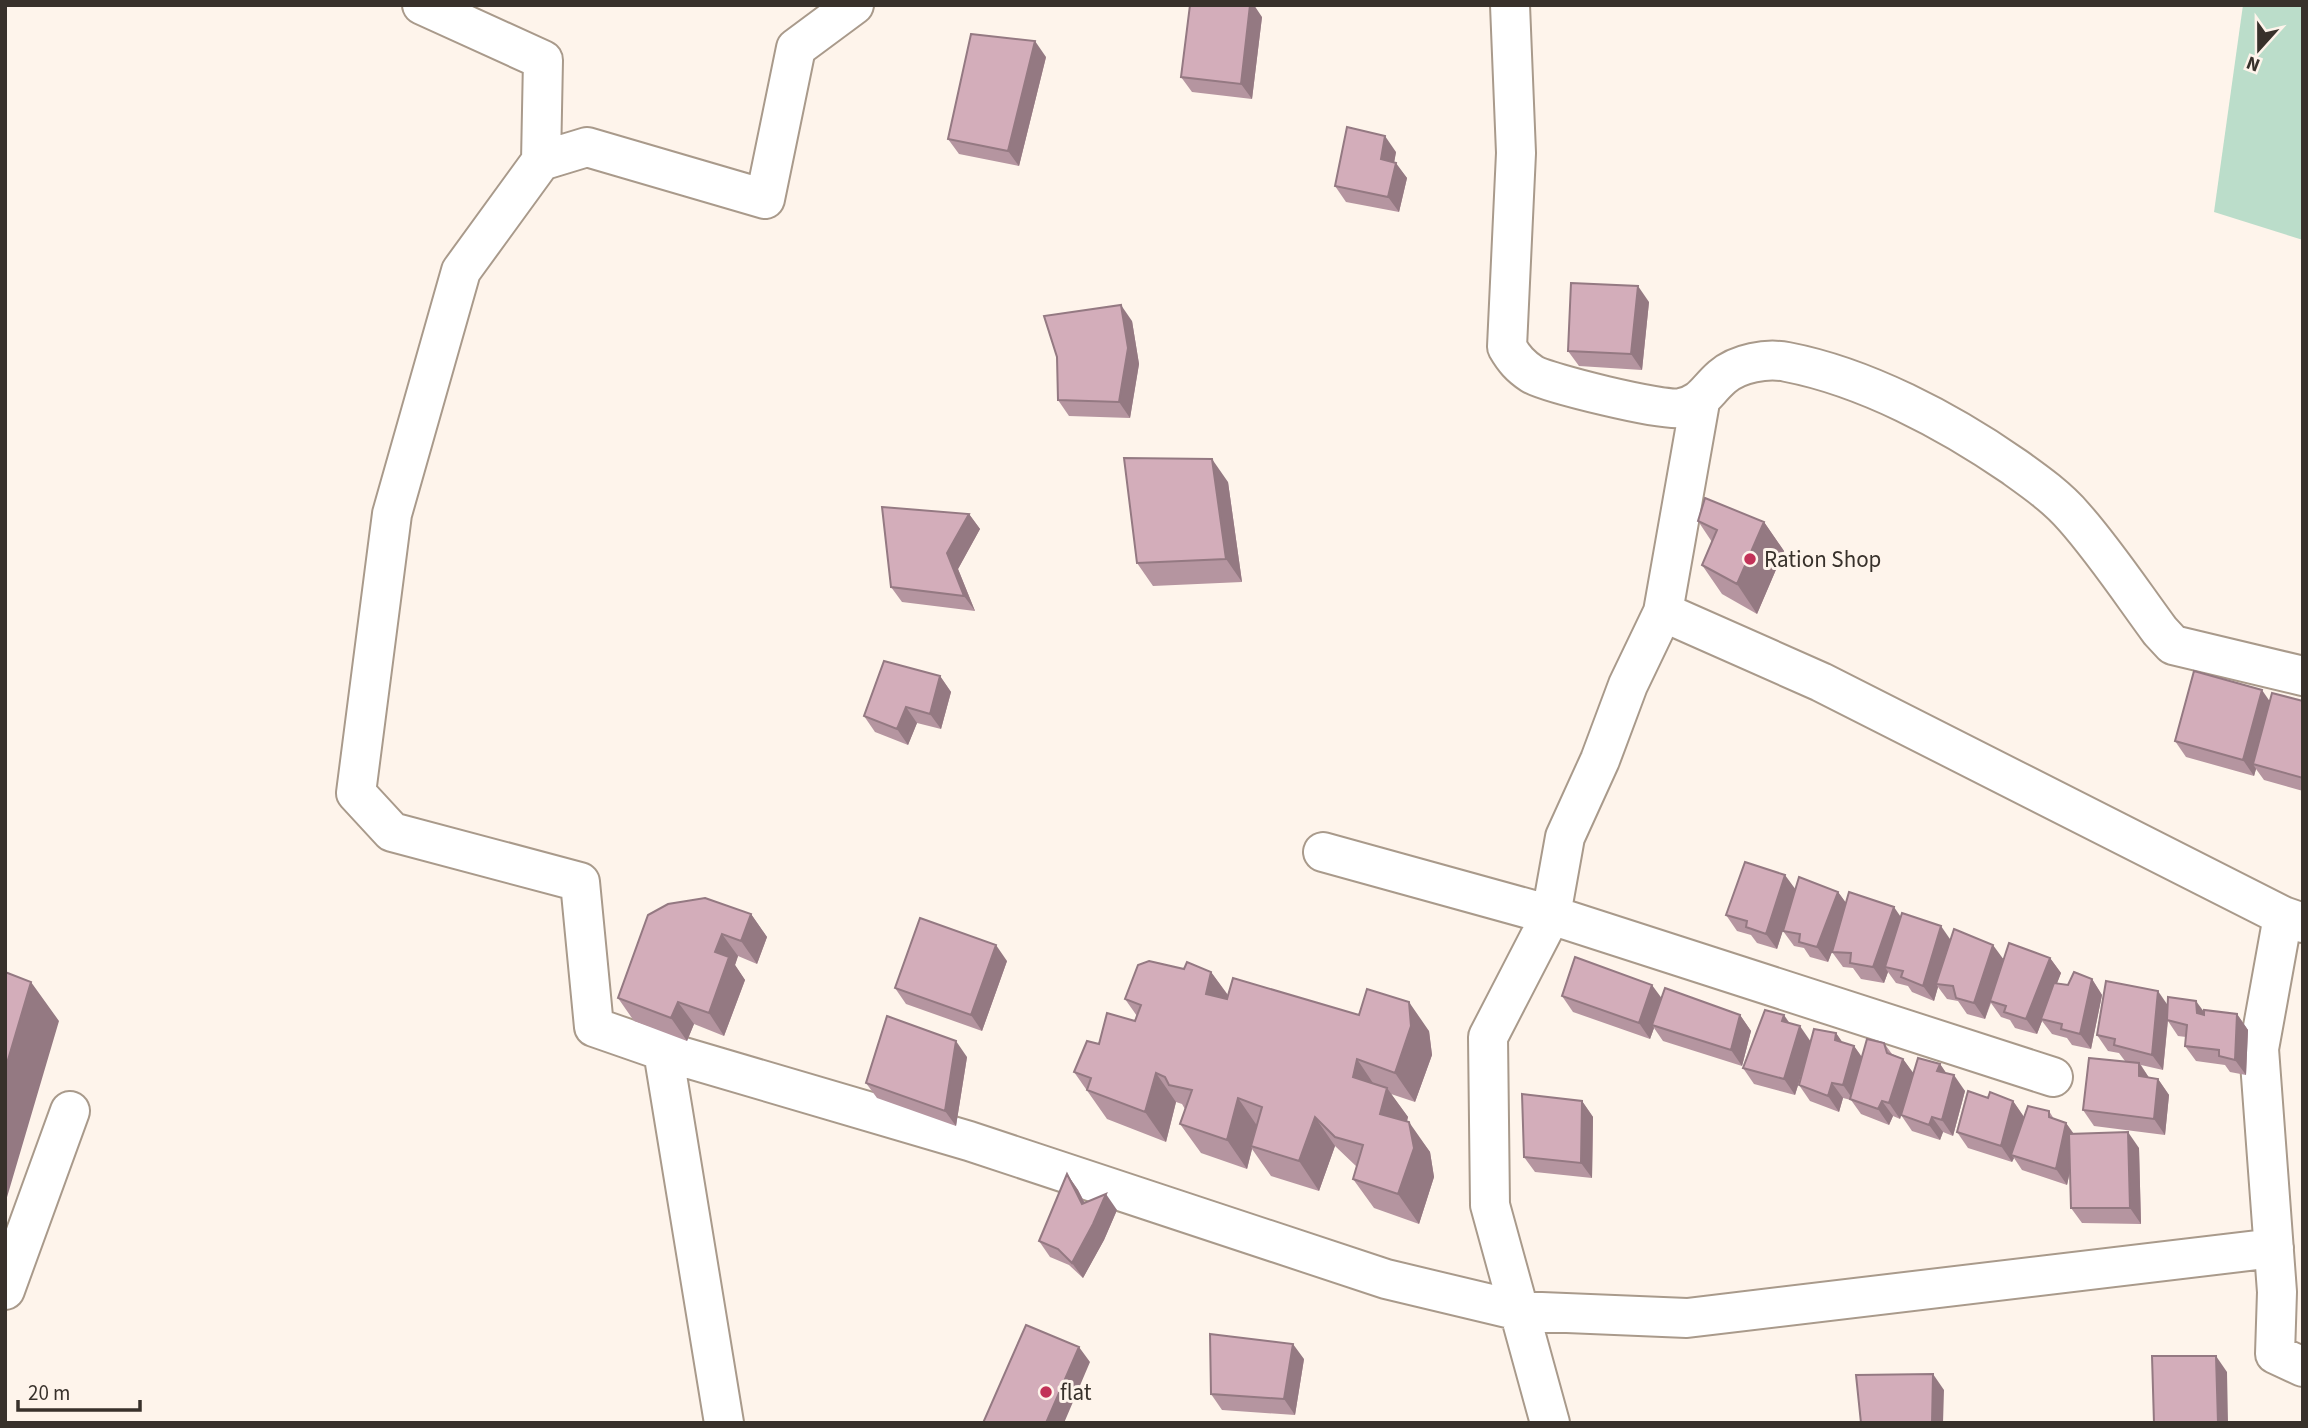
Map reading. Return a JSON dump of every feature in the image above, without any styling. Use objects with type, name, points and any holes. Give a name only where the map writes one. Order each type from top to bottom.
[{"type":"street","points":[[422,5],[544,60],[541,161],[461,271],[392,514],[356,793],[392,832],[580,882],[594,1027],[663,1051],[969,1142],[1386,1279],[1520,1311],[1687,1318],[2274,1248]]},
{"type":"street","points":[[541,161],[587,146],[765,199],[796,48],[854,5]]},
{"type":"street","points":[[1510,5],[1516,153],[1507,347],[1517,363],[1534,376],[1650,407],[1678,409],[1700,402],[1724,375],[1747,364],[1764,361],[1786,361],[1848,380],[1937,418],[2036,482],[2073,515],[2173,645],[2303,676]]},
{"type":"street","points":[[1550,1423],[1490,1205],[1488,1037],[1551,915],[1565,837],[1600,760],[1628,685],[1663,612],[1700,402]]},
{"type":"street","points":[[1663,612],[1821,682],[2293,920],[2259,1049],[2277,1292],[2275,1354],[2303,1367]]},
{"type":"street","points":[[1323,852],[1551,915],[2053,1077]]},
{"type":"street","points":[[663,1051],[724,1423]]},
{"type":"street","points":[[5,1290],[70,1111]]},
{"type":"green space","points":[[2243,5],[2303,5],[2303,240],[2214,212]]},
{"type":"building","points":[[1190,5],[1250,5],[1241,84],[1181,77]]},
{"type":"building","points":[[971,34],[1035,41],[1008,151],[948,139]]},
{"type":"building","points":[[1347,127],[1385,136],[1381,159],[1396,163],[1388,197],[1335,186]]},
{"type":"building","points":[[1571,283],[1638,286],[1631,354],[1568,351]]},
{"type":"building","points":[[1121,305],[1128,348],[1119,402],[1058,400],[1057,357],[1044,316]]},
{"type":"building","points":[[1124,458],[1212,459],[1226,559],[1137,563]]},
{"type":"building","points":[[1705,498],[1764,522],[1737,584],[1702,565],[1717,530],[1698,521]]},
{"type":"building","points":[[882,507],[969,514],[947,553],[964,596],[891,587]]},
{"type":"building","points":[[884,661],[940,676],[930,714],[906,707],[897,729],[864,716]]},
{"type":"building","points":[[2194,671],[2262,690],[2243,760],[2175,741]]},
{"type":"building","points":[[2272,693],[2303,701],[2303,778],[2253,764]]},
{"type":"building","points":[[1745,862],[1785,875],[1766,934],[1746,927],[1747,921],[1726,915]]},
{"type":"building","points":[[1799,877],[1838,892],[1817,947],[1799,942],[1800,934],[1783,931]]},
{"type":"building","points":[[1849,892],[1894,907],[1873,967],[1850,963],[1851,953],[1832,952]]},
{"type":"building","points":[[705,898],[751,914],[741,941],[722,934],[715,952],[729,957],[709,1013],[678,1002],[671,1018],[618,998],[648,915],[668,904]]},
{"type":"building","points":[[1902,913],[1941,926],[1923,986],[1901,977],[1903,971],[1885,967]]},
{"type":"building","points":[[920,918],[996,945],[971,1015],[895,988]]},
{"type":"building","points":[[1954,929],[1993,945],[1974,1003],[1956,998],[1953,986],[1936,984]]},
{"type":"building","points":[[2009,943],[2050,958],[2026,1019],[2004,1012],[2006,1006],[1990,1001]]},
{"type":"building","points":[[1575,957],[1652,985],[1639,1023],[1562,996]]},
{"type":"building","points":[[1149,961],[1184,969],[1187,962],[1211,972],[1206,994],[1227,999],[1233,978],[1359,1015],[1367,989],[1409,1002],[1411,1026],[1395,1073],[1357,1059],[1353,1077],[1387,1088],[1380,1114],[1409,1122],[1414,1148],[1398,1194],[1353,1179],[1363,1145],[1335,1137],[1315,1117],[1299,1161],[1251,1146],[1262,1107],[1238,1098],[1227,1140],[1180,1124],[1192,1090],[1169,1085],[1165,1077],[1156,1073],[1145,1112],[1087,1090],[1091,1078],[1074,1072],[1087,1041],[1099,1044],[1107,1013],[1135,1021],[1141,1005],[1125,999],[1138,965]]},
{"type":"building","points":[[5,972],[31,982],[5,1070]]},
{"type":"building","points":[[2074,972],[2092,979],[2080,1034],[2061,1029],[2062,1024],[2041,1019],[2054,983],[2068,985]]},
{"type":"building","points":[[2106,981],[2158,991],[2152,1055],[2114,1045],[2115,1039],[2097,1035]]},
{"type":"building","points":[[1665,988],[1740,1015],[1731,1050],[1652,1025]]},
{"type":"building","points":[[2168,997],[2196,1001],[2197,1013],[2204,1015],[2204,1010],[2237,1014],[2235,1060],[2219,1056],[2219,1050],[2185,1046],[2187,1025],[2167,1020]]},
{"type":"building","points":[[1765,1010],[1784,1015],[1782,1021],[1800,1026],[1784,1079],[1743,1068]]},
{"type":"building","points":[[887,1016],[956,1041],[945,1111],[866,1083]]},
{"type":"building","points":[[1814,1029],[1836,1033],[1835,1040],[1854,1046],[1843,1085],[1832,1083],[1828,1096],[1799,1085]]},
{"type":"building","points":[[1867,1039],[1884,1043],[1887,1053],[1903,1059],[1889,1103],[1882,1101],[1878,1109],[1850,1099]]},
{"type":"building","points":[[1918,1058],[1940,1064],[1937,1071],[1954,1075],[1942,1120],[1932,1117],[1929,1125],[1901,1115]]},
{"type":"building","points":[[2089,1058],[2139,1063],[2139,1076],[2158,1079],[2154,1119],[2083,1110]]},
{"type":"building","points":[[1968,1091],[1988,1098],[1990,1092],[2013,1101],[2001,1146],[1957,1132]]},
{"type":"building","points":[[1522,1094],[1582,1101],[1581,1163],[1524,1157]]},
{"type":"building","points":[[2028,1106],[2049,1111],[2049,1117],[2066,1123],[2056,1169],[2011,1155]]},
{"type":"building","points":[[2128,1132],[2130,1208],[2071,1208],[2069,1134]]},
{"type":"building","points":[[1067,1174],[1082,1204],[1106,1194],[1072,1263],[1058,1249],[1039,1241]]},
{"type":"building","name":"flat","points":[[1026,1325],[1079,1347],[1046,1423],[983,1423]]},
{"type":"building","points":[[1210,1334],[1293,1344],[1284,1399],[1211,1394]]},
{"type":"building","points":[[2152,1356],[2216,1356],[2218,1423],[2154,1423]]},
{"type":"building","points":[[1933,1374],[1932,1423],[1861,1423],[1856,1375]]},
{"type":"place","name":"Ration Shop","points":[[1750,559]]},
{"type":"place","name":"flat","points":[[1046,1392]]}]
